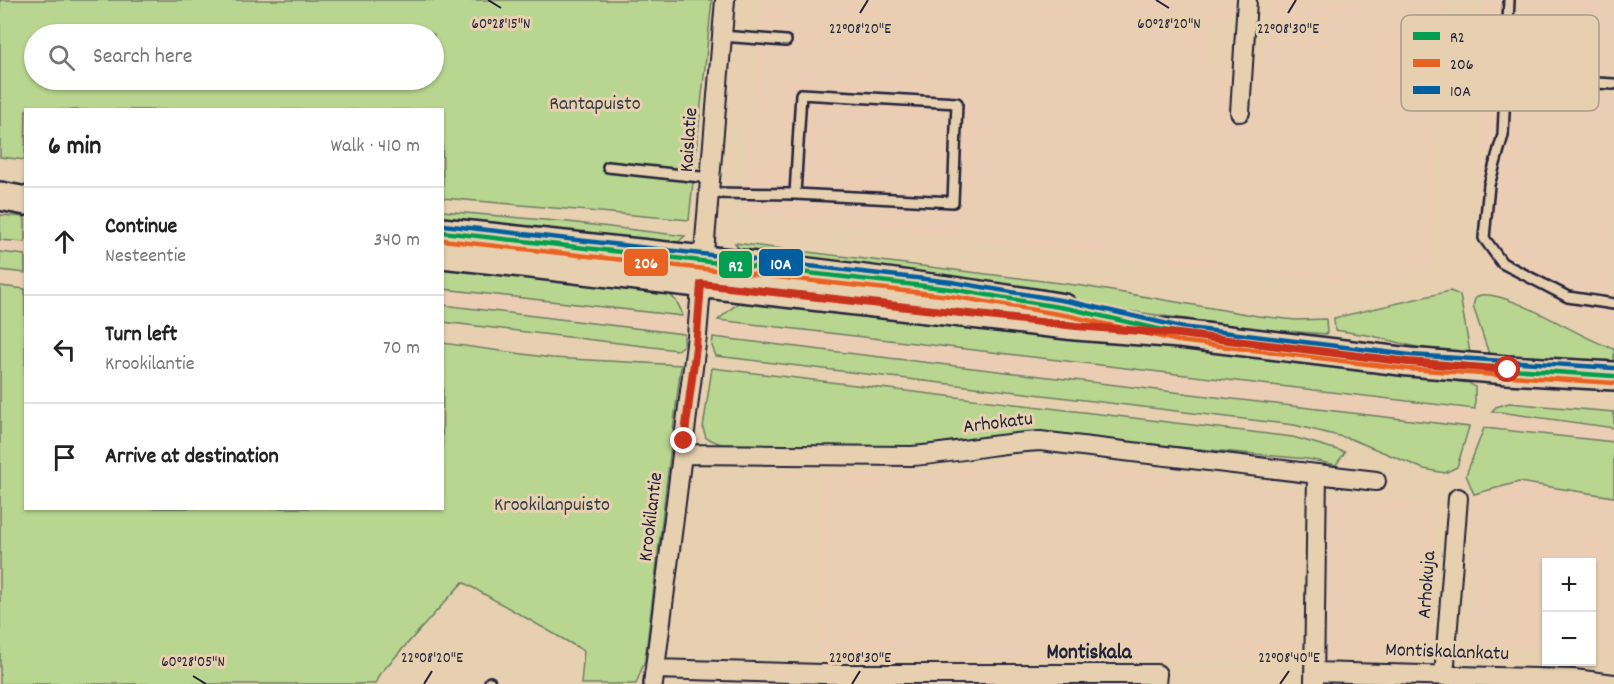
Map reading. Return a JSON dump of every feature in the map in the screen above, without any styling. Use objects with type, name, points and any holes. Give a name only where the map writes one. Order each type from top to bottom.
[{"type":"main road","points":[[0,196],[24,201]]},
{"type":"main road","points":[[0,205],[24,206]]},
{"type":"main road","points":[[444,232],[703,272]]},
{"type":"main road","points":[[444,254],[951,289],[1071,309],[1179,334],[1408,362],[1614,376]]},
{"type":"street","name":"Kaislatie","points":[[703,272],[725,0]]},
{"type":"street","points":[[1240,112],[1247,0]]},
{"type":"street","name":"Krookilantie","points":[[654,677],[696,347],[703,272]]},
{"type":"street","name":"Arhokatu","points":[[682,453],[912,456],[941,454],[1011,442],[1040,441],[1376,482]]},
{"type":"street","points":[[1314,678],[1317,474]]},
{"type":"street","name":"Arhokuja","points":[[1444,676],[1458,498]]},
{"type":"street","name":"Montiskalankatu","points":[[1314,678],[1444,676],[1574,679],[1614,684]]},
{"type":"street","points":[[654,677],[1157,679]]},
{"type":"lane","points":[[1508,15],[1509,0]]},
{"type":"lane","points":[[721,36],[786,41]]},
{"type":"lane","points":[[1599,83],[1614,84]]},
{"type":"lane","points":[[608,166],[709,186],[795,194],[952,202],[957,103],[801,94],[795,194]]},
{"type":"lane","points":[[1504,111],[1503,135],[1489,185],[1484,238],[1502,263],[1568,297],[1614,304]]},
{"type":"shaded area","points":[[764,0],[1232,0],[1232,12],[1210,24],[1208,62],[1264,64],[1267,0],[1443,0],[1442,15],[1401,15],[1401,111],[1439,111],[1433,264],[1367,286],[746,214],[742,187]]},
{"type":"shaded area","points":[[1485,0],[1614,0],[1614,322],[1585,313],[1492,269],[1484,258],[1475,226],[1480,111],[1599,111],[1599,15],[1484,15]]},
{"type":"shaded area","points":[[0,240],[24,242],[24,255],[0,252]]},
{"type":"shaded area","points":[[444,289],[1475,409],[1469,427],[444,305]]},
{"type":"shaded area","points":[[1492,411],[1614,428],[1614,442],[1484,428]]},
{"type":"shaded area","points":[[1024,456],[1286,487],[1295,491],[1299,500],[1298,660],[819,657],[820,473],[918,474]]},
{"type":"shaded area","points":[[1519,482],[1614,497],[1614,651],[1596,649],[1596,558],[1542,558],[1542,647],[1472,647],[1470,637],[1474,494]]},
{"type":"shaded area","points":[[1340,493],[1436,505],[1432,647],[1428,656],[1420,660],[1328,660],[1329,503],[1332,495]]},
{"type":"green space","name":"Rantapuisto","points":[[0,0],[712,0],[689,220],[444,198],[444,108],[24,108],[24,160],[0,157]]},
{"type":"green space","points":[[444,211],[568,222],[685,236],[667,248],[444,225]]},
{"type":"green space","points":[[0,215],[24,217],[24,242],[0,240]]},
{"type":"green space","points":[[735,243],[1083,286],[1258,316],[1296,320],[1326,319],[1327,334],[1257,329],[751,258],[743,254]]},
{"type":"green space","points":[[0,252],[24,255],[24,273],[0,270]]},
{"type":"green space","points":[[444,262],[664,291],[676,301],[683,316],[444,289]]},
{"type":"green space","name":"Krookilanpuisto","points":[[0,286],[24,289],[24,510],[444,510],[444,343],[552,358],[681,365],[645,660],[636,684],[581,684],[584,651],[463,582],[379,675],[375,684],[0,684]]},
{"type":"green space","points":[[1450,291],[1460,295],[1470,353],[1420,348],[1373,336],[1335,330],[1334,318]]},
{"type":"green space","points":[[1480,295],[1510,300],[1614,349],[1614,364],[1489,354],[1473,306],[1475,299]]},
{"type":"green space","points":[[751,300],[1119,339],[1469,383],[1475,387],[1475,409],[718,320],[738,303]]},
{"type":"green space","points":[[444,305],[684,334],[684,345],[677,350],[444,322]]},
{"type":"green space","points":[[713,337],[1469,427],[1457,467],[1445,473],[1424,469],[1351,439],[1294,425],[716,356],[712,346]]},
{"type":"green space","points":[[712,368],[1293,437],[1345,452],[1336,465],[1308,459],[1034,434],[922,448],[721,444],[706,438],[703,428]]},
{"type":"green space","points":[[1509,403],[1614,412],[1614,428],[1492,411],[1496,407]]},
{"type":"green space","points":[[1484,428],[1614,442],[1614,497],[1519,482],[1474,494],[1466,475]]},
{"type":"transit line","name":"10A","points":[[444,225],[952,282],[1072,302],[1181,327],[1410,355],[1614,368]]},
{"type":"transit line","name":"R2","points":[[444,232],[951,289],[1071,309],[1180,334],[1409,362],[1614,376]]},
{"type":"transit line","name":"206","points":[[444,240],[950,296],[1070,316],[1179,341],[1408,369],[1614,383]]},
{"type":"district","name":"Montiskala","points":[[1089,654]]},
{"type":"route","points":[[684,441],[696,347],[701,284],[1076,326],[1179,334],[1408,362],[1508,370]]}]
